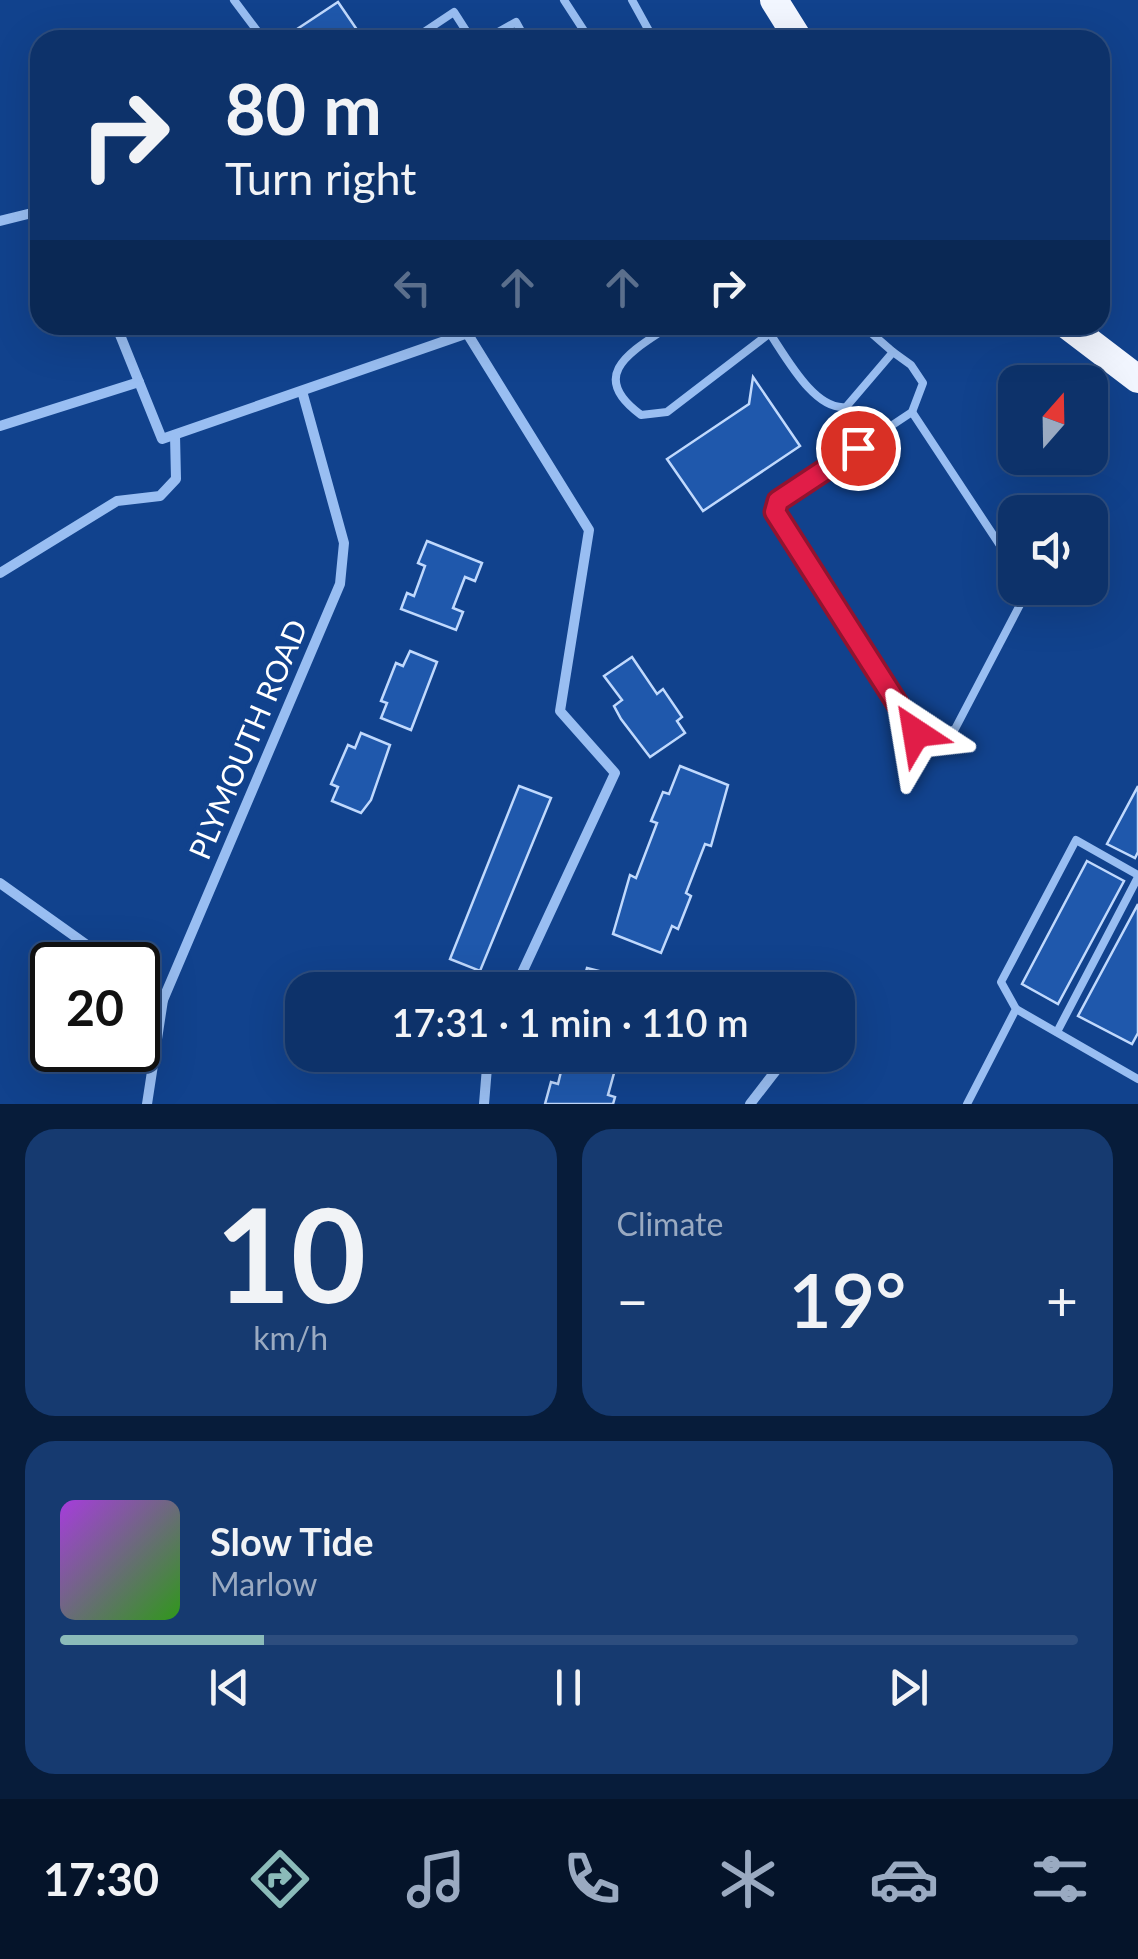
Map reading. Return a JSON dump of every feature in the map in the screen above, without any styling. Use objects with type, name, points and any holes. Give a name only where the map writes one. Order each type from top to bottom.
[{"type":"highway","points":[[774,0],[793,30]]},
{"type":"highway","points":[[1080,335],[1138,378]]},
{"type":"street","points":[[0,222],[30,214]]},
{"type":"street","points":[[120,335],[162,439],[448,335]]},
{"type":"street","points":[[468,335],[589,530],[560,711],[615,773],[522,972]]},
{"type":"street","points":[[0,426],[139,382]]},
{"type":"street","name":"PLYMOUTH ROAD","points":[[147,1104],[164,1000],[340,584],[344,543],[302,391]]},
{"type":"street","points":[[0,573],[118,502],[160,496],[176,479],[176,434]]},
{"type":"street","points":[[0,883],[83,942]]},
{"type":"street","points":[[160,997],[164,1000]]},
{"type":"street","points":[[484,1104],[487,1072]]},
{"type":"street","points":[[750,1104],[775,1072]]},
{"type":"lane","points":[[234,0],[256,30]]},
{"type":"lane","points":[[564,0],[584,30]]},
{"type":"lane","points":[[632,0],[648,30]]},
{"type":"lane","points":[[427,30],[454,12],[466,30]]},
{"type":"lane","points":[[502,30],[516,22],[520,30]]},
{"type":"lane","points":[[655,335],[629,352],[615,374],[616,389],[642,415],[667,412],[760,335]]},
{"type":"lane","points":[[771,335],[820,400],[835,408],[846,406],[893,352]]},
{"type":"lane","points":[[873,335],[910,364],[923,384],[912,412],[778,501],[775,512],[916,733],[932,737],[955,729],[1019,605]]},
{"type":"lane","points":[[912,412],[998,542]]},
{"type":"lane","points":[[1057,1032],[1138,876],[1076,840],[1001,982],[1016,1009],[1135,1077],[1138,1065]]},
{"type":"lane","points":[[967,1104],[1016,1009]]},
{"type":"building","points":[[338,2],[357,30],[296,30]]},
{"type":"building","points":[[753,377],[800,446],[703,511],[667,459],[749,404]]},
{"type":"building","points":[[427,541],[482,563],[475,581],[465,577],[453,608],[463,612],[456,630],[401,609],[407,593],[414,596],[425,566],[418,563]]},
{"type":"building","points":[[410,651],[437,662],[411,730],[381,718],[387,703],[381,701],[396,663],[403,666]]},
{"type":"building","points":[[632,657],[657,694],[663,689],[682,717],[677,721],[685,733],[650,757],[621,719],[614,706],[622,700],[604,676]]},
{"type":"building","points":[[361,733],[390,745],[371,800],[361,813],[332,801],[338,787],[331,784],[348,745],[355,748]]},
{"type":"building","points":[[680,766],[728,785],[711,846],[705,844],[686,893],[691,896],[678,929],[672,926],[661,953],[613,934],[630,875],[636,878],[657,823],[651,821],[663,792],[669,794]]},
{"type":"building","points":[[519,786],[551,798],[480,971],[450,959]]},
{"type":"building","points":[[1138,786],[1138,852],[1135,858],[1107,844]]},
{"type":"building","points":[[1087,861],[1124,881],[1058,1004],[1022,984]]},
{"type":"building","points":[[1138,904],[1138,1033],[1132,1044],[1078,1016]]},
{"type":"building","points":[[561,1072],[614,1072],[608,1095],[615,1097],[613,1104],[545,1104],[551,1082],[558,1084]]},
{"type":"route","points":[[858,448],[778,501],[775,512],[916,733]]}]
